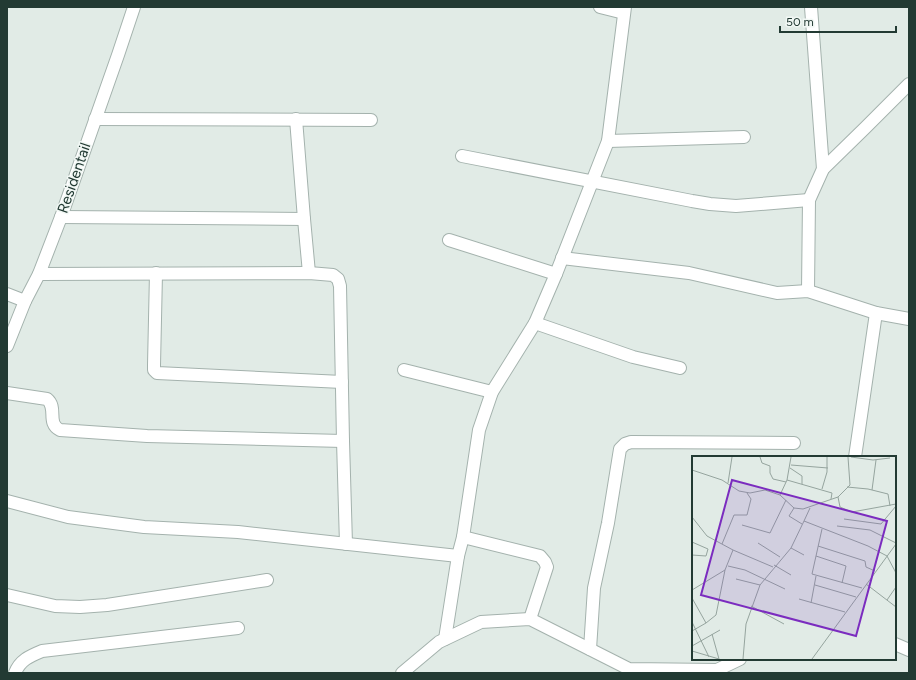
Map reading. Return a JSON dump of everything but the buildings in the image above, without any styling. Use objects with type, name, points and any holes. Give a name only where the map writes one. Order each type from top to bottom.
[{"type":"street","name":"Residentail","points":[[7,346],[25,301],[39,274],[61,217],[134,7]]},
{"type":"street","points":[[445,639],[458,556],[463,537],[479,430],[492,392],[535,323],[556,274],[608,141],[624,10],[600,7]]},
{"type":"street","points":[[811,7],[823,169]]},
{"type":"street","points":[[808,292],[809,200],[823,169],[909,84]]},
{"type":"street","points":[[95,119],[371,120]]},
{"type":"street","points":[[296,119],[309,273]]},
{"type":"street","points":[[608,141],[744,137]]},
{"type":"street","points":[[462,156],[710,204],[736,206],[809,200]]},
{"type":"street","points":[[61,217],[304,219]]},
{"type":"street","points":[[449,240],[556,274]]},
{"type":"street","points":[[562,258],[689,273],[778,293],[808,292],[876,314],[909,319]]},
{"type":"street","points":[[156,273],[154,370],[157,373],[342,382]]},
{"type":"street","points":[[39,274],[309,273],[333,275],[338,279],[340,286],[346,544]]},
{"type":"street","points":[[7,294],[25,301]]},
{"type":"street","points":[[855,456],[876,314]]},
{"type":"street","points":[[535,323],[633,357],[680,368]]},
{"type":"street","points":[[404,370],[492,392]]},
{"type":"street","points":[[7,393],[47,399],[51,402],[53,423],[55,428],[60,430],[147,436],[343,441]]},
{"type":"street","points":[[590,650],[594,588],[608,523],[620,449],[625,444],[631,442],[794,443]]},
{"type":"street","points":[[7,501],[68,517],[144,527],[238,532],[458,556]]},
{"type":"street","points":[[463,537],[540,556],[545,562],[547,567],[530,619]]},
{"type":"street","points":[[7,595],[55,606],[80,607],[107,605],[267,580]]},
{"type":"street","points":[[402,673],[439,642],[481,622],[530,619],[628,671],[717,670],[738,660]]},
{"type":"street","points":[[14,673],[21,662],[31,655],[42,651],[238,628]]},
{"type":"street","points":[[896,644],[909,650]]}]
